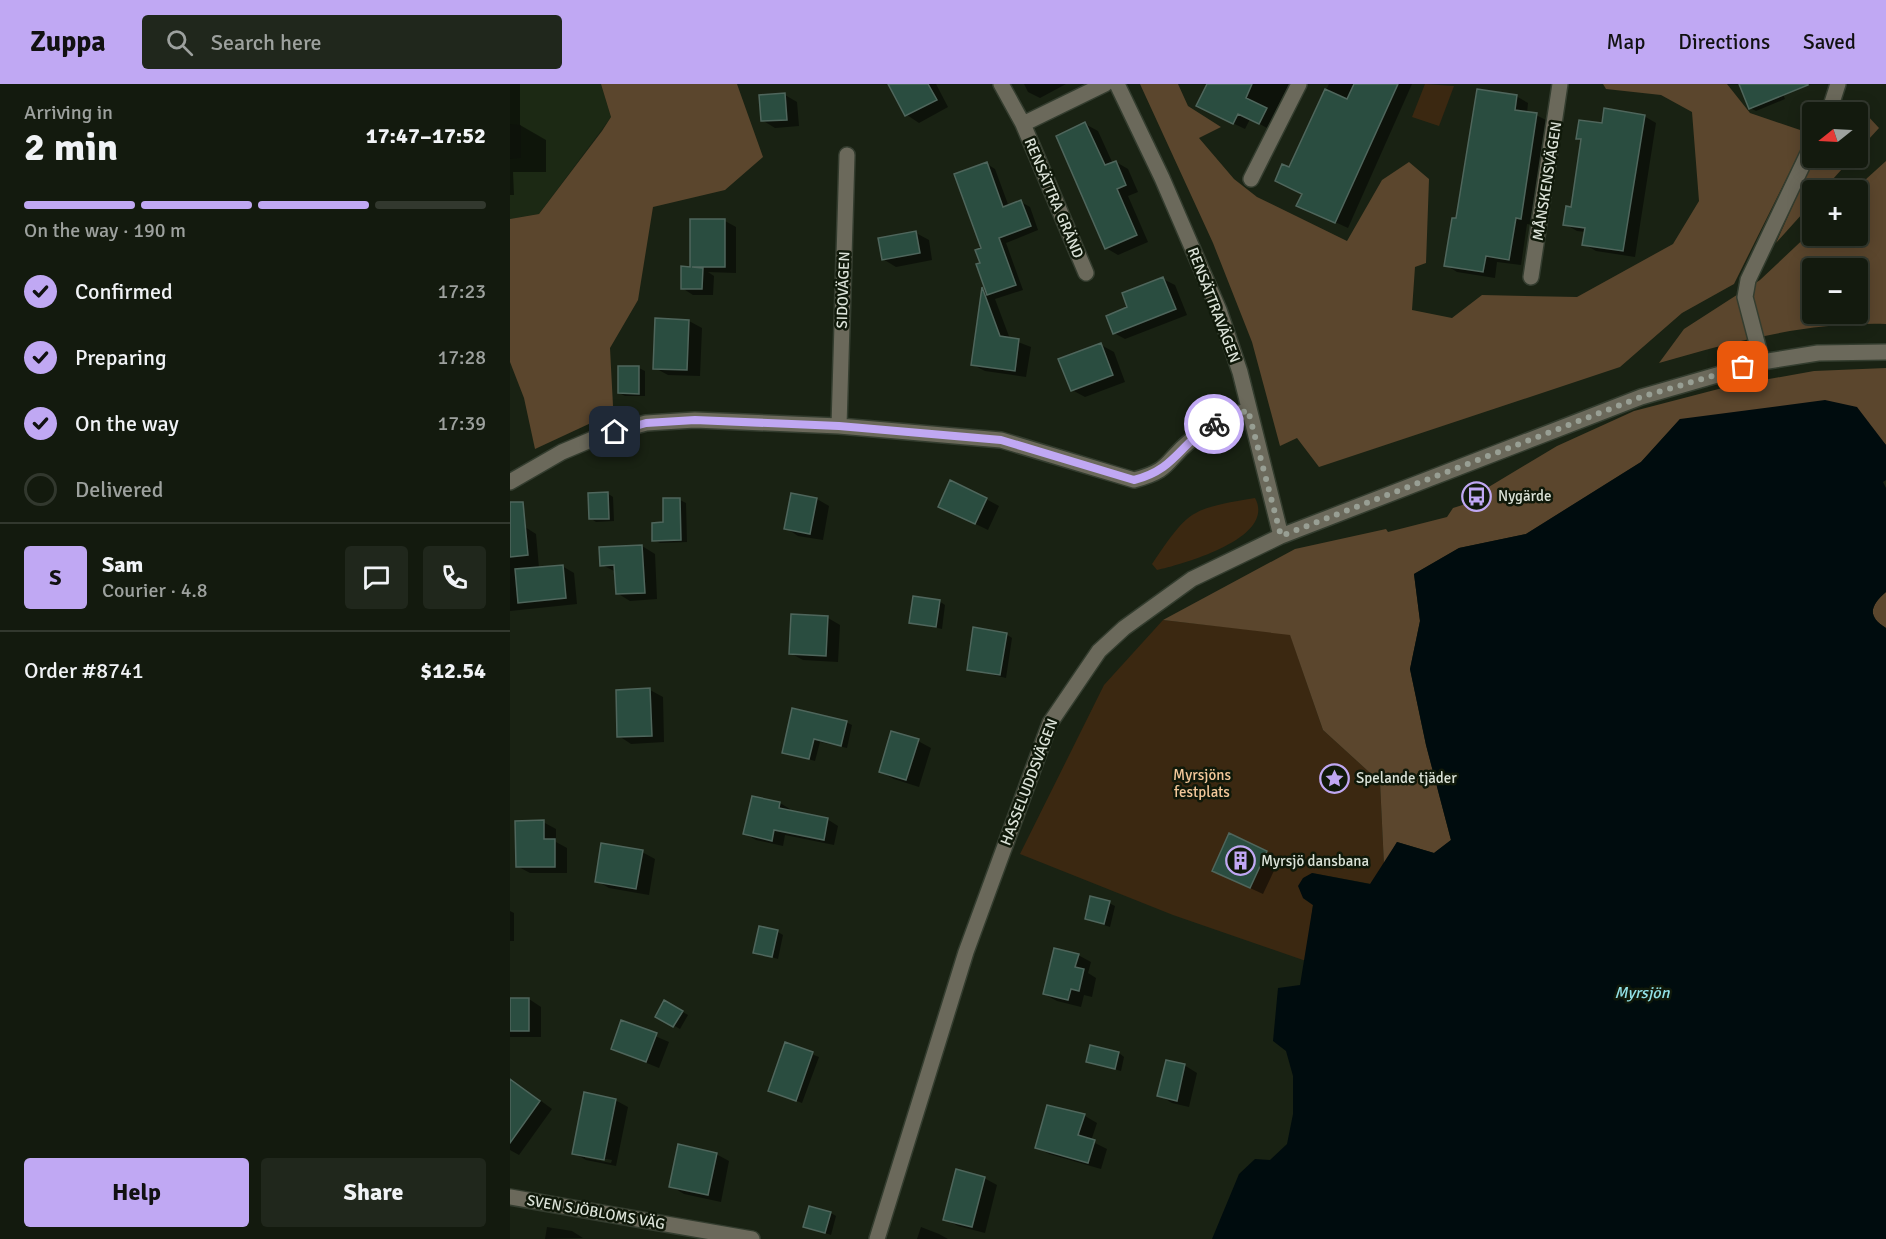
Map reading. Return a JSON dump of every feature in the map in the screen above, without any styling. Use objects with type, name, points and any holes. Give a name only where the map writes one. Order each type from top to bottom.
[{"type":"street","name":"RENSÄTTRA GRÄND","points":[[1001,84],[1023,124],[1086,273]]},
{"type":"street","name":"RENSÄTTRA GRÄND","points":[[1023,124],[1105,84]]},
{"type":"street","name":"RENSÄTTRAVÄGEN","points":[[1117,84],[1162,178],[1219,310],[1240,372],[1281,536]]},
{"type":"street","points":[[1251,179],[1299,84]]},
{"type":"street","name":"MÅNSKENSVÄGEN","points":[[1532,277],[1560,84]]},
{"type":"street","points":[[1832,102],[1838,84]]},
{"type":"street","name":"SIDOVÄGEN","points":[[839,426],[847,155]]},
{"type":"street","points":[[1762,362],[1745,297],[1748,279],[1802,167]]},
{"type":"street","name":"HASSELUDDSVÄGEN","points":[[877,1239],[966,952],[1053,717],[1099,651],[1140,614],[1192,579],[1281,536],[1641,397],[1762,362],[1818,353],[1886,352]]},
{"type":"street","points":[[510,482],[562,452],[600,436],[646,423],[695,420],[839,426],[1001,440],[1134,480],[1153,475],[1170,464],[1188,442],[1211,425],[1248,410]]},
{"type":"street","name":"SVEN SJÖBLOMS VÄG","points":[[510,1197],[752,1239]]},
{"type":"shaded area","points":[[510,84],[601,84],[611,117],[539,214],[510,219],[510,159],[521,158],[521,125],[510,124]]},
{"type":"shaded area","points":[[601,84],[737,84],[763,157],[725,190],[653,207],[638,300],[610,348],[613,406],[606,416],[535,449],[524,398],[510,362],[510,219],[539,214],[602,131],[611,117]]},
{"type":"shaded area","points":[[1140,84],[1178,84],[1188,106],[1221,127],[1199,138],[1234,179],[1257,197],[1347,241],[1382,180],[1409,162],[1429,179],[1426,263],[1415,267],[1412,310],[1452,318],[1482,295],[1577,297],[1673,244],[1699,201],[1692,112],[1661,95],[1606,89],[1603,84],[1727,84],[1750,113],[1802,131],[1802,147],[1734,284],[1682,313],[1620,367],[1319,467],[1297,438],[1280,446],[1252,342],[1213,243]]},
{"type":"shaded area","points":[[1868,116],[1879,128],[1868,140]]},
{"type":"shaded area","points":[[1886,161],[1886,324],[1868,324],[1868,258],[1802,258],[1802,324],[1857,324],[1771,334],[1659,363],[1684,329],[1760,280],[1802,240],[1802,246],[1868,246],[1868,180],[1865,180]]},
{"type":"shaded area","points":[[1810,168],[1843,168],[1832,180],[1804,180]]},
{"type":"shaded area","points":[[1802,185],[1802,214],[1776,243]]},
{"type":"shaded area","points":[[1886,368],[1886,445],[1882,441],[1680,419],[1641,462],[1526,534],[1459,548],[1414,574],[1420,621],[1410,669],[1426,745],[1451,840],[1434,853],[1397,842],[1384,865],[1380,782],[1323,730],[1290,635],[1163,620],[1295,549],[1386,529],[1388,532],[1447,517],[1453,508],[1488,497],[1487,488],[1557,446],[1634,411],[1730,386],[1814,371]]},
{"type":"shaded area","points":[[1886,592],[1886,628],[1875,619],[1873,610],[1877,601]]},
{"type":"green space","points":[[1425,84],[1454,86],[1439,126],[1412,117]]},
{"type":"green space","points":[[1255,498],[1258,512],[1253,525],[1241,537],[1224,547],[1186,562],[1157,570],[1152,564],[1174,532],[1193,515],[1216,505]]},
{"type":"green space","name":"Myrsjöns festplats","points":[[1163,620],[1290,634],[1323,730],[1380,782],[1384,865],[1371,884],[1312,873],[1303,898],[1313,905],[1306,961],[1173,915],[1020,854],[1104,685]]},
{"type":"water","name":"Myrsjön","points":[[1825,400],[1857,407],[1886,445],[1886,480],[1883,482],[1886,488],[1886,592],[1874,606],[1873,615],[1886,628],[1886,1239],[1212,1239],[1239,1174],[1255,1159],[1270,1160],[1287,1144],[1293,1114],[1293,1076],[1286,1051],[1273,1041],[1278,988],[1300,985],[1313,905],[1303,898],[1298,886],[1303,878],[1312,873],[1370,884],[1397,842],[1434,853],[1451,840],[1426,745],[1410,669],[1420,621],[1414,574],[1459,548],[1526,534],[1641,462],[1680,419]]},
{"type":"building","points":[[888,84],[928,84],[937,100],[905,116]]},
{"type":"building","points":[[1207,84],[1252,84],[1246,98],[1267,108],[1259,124],[1238,114],[1233,124],[1196,106]]},
{"type":"building","points":[[1354,84],[1398,84],[1335,223],[1296,206],[1302,194],[1275,181],[1282,164],[1289,167],[1325,89],[1347,99]]},
{"type":"building","points":[[1739,84],[1808,84],[1808,85],[1749,109]]},
{"type":"building","points":[[1477,89],[1517,95],[1515,110],[1537,113],[1521,219],[1516,218],[1509,260],[1486,256],[1483,272],[1444,266],[1452,218],[1456,218]]},
{"type":"building","points":[[785,93],[787,120],[761,121],[759,95]]},
{"type":"building","points":[[1604,108],[1645,115],[1623,251],[1582,245],[1585,228],[1563,225],[1566,206],[1571,207],[1581,139],[1576,139],[1579,120],[1602,123]]},
{"type":"building","points":[[1085,122],[1105,165],[1116,161],[1126,185],[1117,189],[1137,235],[1105,249],[1056,136]]},
{"type":"building","points":[[987,162],[1003,207],[1021,200],[1031,226],[999,238],[1016,285],[987,295],[976,264],[980,263],[975,250],[981,248],[954,174]]},
{"type":"building","points":[[690,219],[725,219],[725,267],[692,267],[703,268],[702,289],[681,289],[681,266],[690,267]]},
{"type":"building","points":[[916,231],[920,253],[882,260],[878,238]]},
{"type":"building","points":[[1163,277],[1176,309],[1113,334],[1106,316],[1127,307],[1122,293]]},
{"type":"building","points":[[982,287],[1000,336],[1019,339],[1015,371],[971,365]]},
{"type":"building","points":[[655,318],[689,320],[687,370],[653,369]]},
{"type":"building","points":[[1101,343],[1113,375],[1071,391],[1058,359]]},
{"type":"building","points":[[618,366],[639,366],[639,394],[618,393]]},
{"type":"building","points":[[950,480],[987,498],[975,524],[938,507]]},
{"type":"building","points":[[608,492],[609,519],[589,519],[588,493]]},
{"type":"building","points":[[791,493],[817,498],[810,534],[784,529]]},
{"type":"building","points":[[663,498],[680,498],[681,540],[652,541],[652,523],[663,522]]},
{"type":"building","points":[[510,502],[523,502],[528,555],[510,557]]},
{"type":"building","points":[[642,545],[645,593],[616,594],[614,565],[600,566],[599,547]]},
{"type":"building","points":[[563,565],[566,598],[518,603],[515,569]]},
{"type":"building","points":[[913,596],[940,600],[936,627],[909,623]]},
{"type":"building","points":[[791,614],[828,616],[826,656],[789,654]]},
{"type":"building","points":[[973,627],[1007,633],[1000,675],[967,670]]},
{"type":"building","points":[[650,688],[652,736],[617,737],[616,690]]},
{"type":"building","points":[[792,708],[847,721],[841,746],[814,739],[809,759],[782,753]]},
{"type":"building","points":[[891,731],[919,739],[906,780],[879,772]]},
{"type":"building","points":[[752,796],[780,802],[779,808],[828,818],[824,840],[774,830],[772,841],[743,834]]},
{"type":"building","points":[[544,820],[544,839],[555,839],[555,867],[516,867],[515,821]]},
{"type":"building","name":"Myrsjö dansbana","points":[[1229,833],[1267,851],[1250,888],[1212,871]]},
{"type":"building","points":[[601,843],[643,850],[636,889],[595,882]]},
{"type":"building","points":[[1090,896],[1110,901],[1104,924],[1085,919]]},
{"type":"building","points":[[759,926],[778,930],[772,957],[753,953]]},
{"type":"building","points":[[1054,948],[1079,954],[1075,967],[1084,969],[1079,991],[1071,989],[1068,1000],[1043,994]]},
{"type":"building","points":[[510,998],[529,998],[529,1031],[510,1031]]},
{"type":"building","points":[[664,1000],[683,1011],[673,1027],[655,1017]]},
{"type":"building","points":[[621,1020],[657,1033],[646,1062],[611,1049]]},
{"type":"building","points":[[785,1042],[813,1052],[796,1101],[768,1091]]},
{"type":"building","points":[[1090,1045],[1119,1052],[1115,1069],[1086,1062]]},
{"type":"building","points":[[1166,1060],[1185,1064],[1177,1101],[1157,1096]]},
{"type":"building","points":[[510,1079],[540,1101],[510,1143]]},
{"type":"building","points":[[584,1092],[616,1099],[604,1160],[572,1154]]},
{"type":"building","points":[[1047,1105],[1085,1114],[1078,1135],[1095,1140],[1088,1163],[1035,1148]]},
{"type":"building","points":[[678,1144],[717,1153],[708,1195],[669,1187]]},
{"type":"building","points":[[956,1169],[985,1177],[972,1227],[943,1220]]},
{"type":"building","points":[[809,1206],[831,1212],[825,1233],[803,1227]]},
{"type":"way so far","points":[[1214,424],[1248,410],[1281,536],[1641,397],[1743,367]]},
{"type":"place","name":"Nygärde","points":[[1477,496]]},
{"type":"place","name":"Spelande tjäder","points":[[1335,778]]},
{"type":"place","name":"Myrsjö dansbana","points":[[1240,861]]},
{"type":"route","points":[[615,432],[646,423],[695,420],[839,426],[1001,440],[1134,480],[1153,475],[1170,464],[1188,442],[1214,424]]}]
